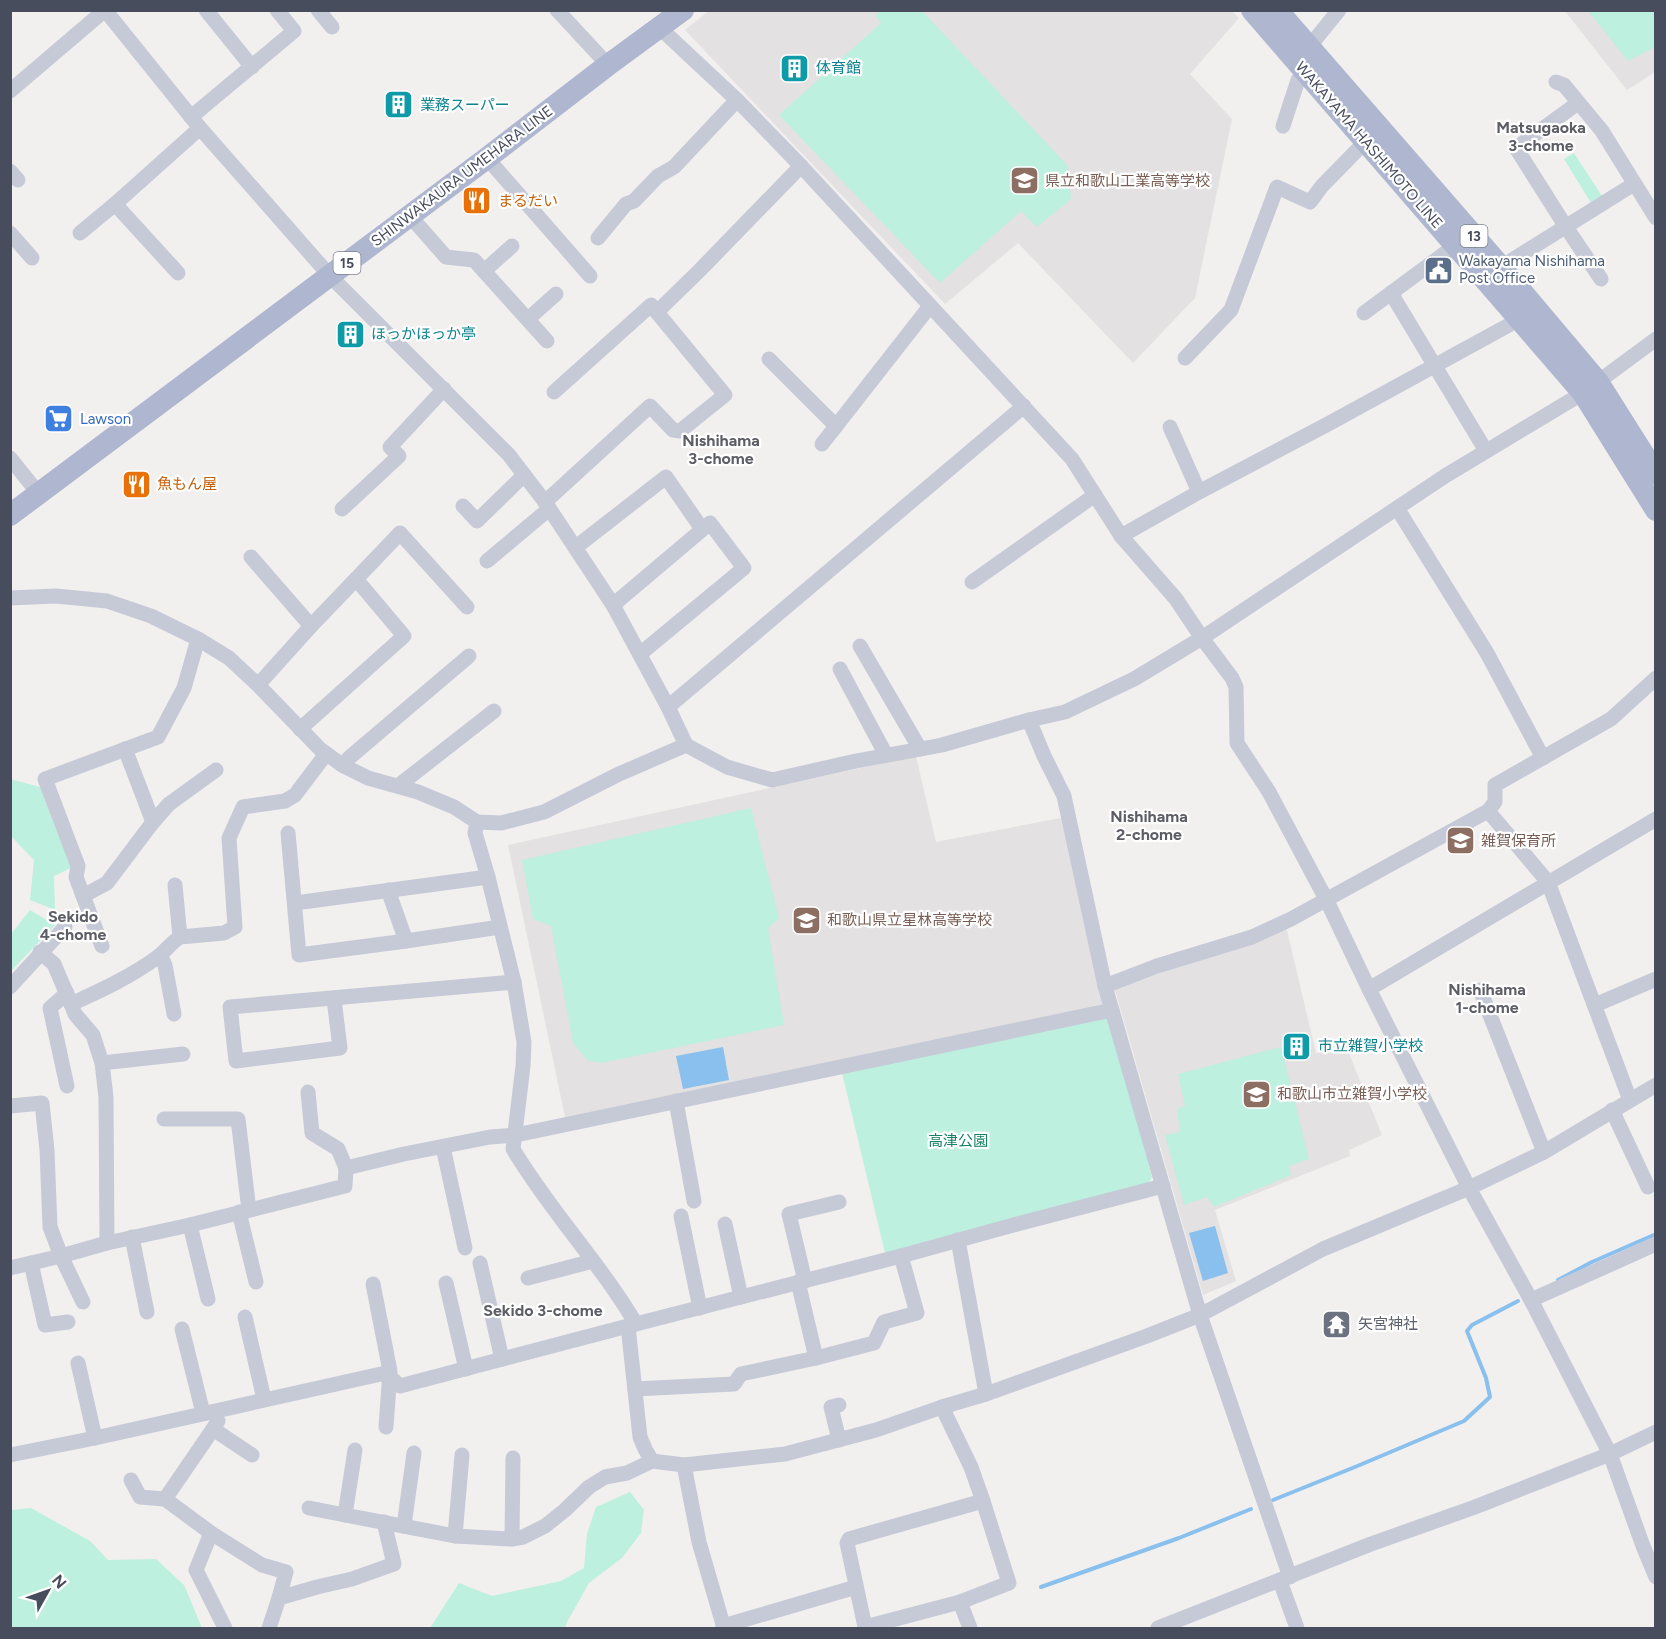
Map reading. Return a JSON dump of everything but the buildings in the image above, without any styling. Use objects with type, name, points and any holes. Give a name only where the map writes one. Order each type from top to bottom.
[{"type":"main road","name":"SHINWAKAURA UMEHARA LINE","points":[[10,515],[683,10]]},
{"type":"main road","name":"WAKAYAMA HASHIMOTO LINE","points":[[1251,10],[1303,60],[1501,267],[1656,474]]},
{"type":"main road","name":"WAKAYAMA HASHIMOTO LINE","points":[[1276,10],[1303,60],[1365,142],[1519,318],[1591,387],[1656,510]]},
{"type":"street","points":[[10,90],[105,10],[195,123],[330,276],[509,455],[547,506],[613,605],[686,745],[727,767],[772,780],[886,755],[942,746],[1029,720],[1065,712],[1134,679],[1203,638],[1445,476],[1591,387],[1656,339]]},
{"type":"street","points":[[206,10],[252,67]]},
{"type":"street","points":[[80,233],[116,204],[252,67],[294,31],[277,10]]},
{"type":"street","points":[[318,10],[332,27]]},
{"type":"street","points":[[557,10],[608,65]]},
{"type":"street","points":[[1283,126],[1303,60],[1339,10]]},
{"type":"street","points":[[660,28],[737,100],[801,166],[1072,459],[1121,536],[1176,599],[1232,678],[1236,687],[1237,743],[1269,792],[1327,901],[1469,1188],[1531,1300],[1610,1454],[1656,1577]]},
{"type":"street","points":[[1556,82],[1564,86],[1602,131],[1656,218]]},
{"type":"street","points":[[598,238],[626,204],[634,201],[658,176],[674,167],[737,100]]},
{"type":"street","points":[[1578,103],[1516,148],[1601,279]]},
{"type":"street","points":[[1185,358],[1231,310],[1277,187],[1310,202],[1322,186],[1365,142]]},
{"type":"street","points":[[487,158],[590,276]]},
{"type":"street","points":[[657,312],[801,166]]},
{"type":"street","points":[[1501,267],[1634,183]]},
{"type":"street","points":[[116,204],[178,273]]},
{"type":"street","points":[[410,216],[446,257],[474,260],[547,341]]},
{"type":"street","points":[[10,233],[32,258]]},
{"type":"street","points":[[1364,313],[1456,245]]},
{"type":"street","points":[[484,271],[512,246]]},
{"type":"street","points":[[1391,293],[1486,450]]},
{"type":"street","points":[[528,319],[556,294]]},
{"type":"street","points":[[487,561],[650,406],[673,430],[680,431],[725,395],[651,305],[554,392]]},
{"type":"street","points":[[822,444],[930,306]]},
{"type":"street","points":[[1121,536],[1519,318]]},
{"type":"street","points":[[769,359],[836,426]]},
{"type":"street","points":[[342,509],[399,456],[390,447],[444,389]]},
{"type":"street","points":[[668,707],[1024,406]]},
{"type":"street","points":[[1170,428],[1199,492]]},
{"type":"street","points":[[10,458],[39,494]]},
{"type":"street","points":[[463,506],[477,521],[524,475]]},
{"type":"street","points":[[576,548],[666,477],[702,529]]},
{"type":"street","points":[[972,582],[1095,495]]},
{"type":"street","points":[[1397,508],[1487,653],[1543,758]]},
{"type":"street","points":[[613,605],[710,523],[744,568],[640,654]]},
{"type":"street","points":[[258,685],[400,533],[467,607]]},
{"type":"street","points":[[251,556],[311,626]]},
{"type":"street","points":[[300,729],[404,636],[356,579]]},
{"type":"street","points":[[10,598],[56,596],[107,602],[151,616],[198,639],[229,658],[326,754],[342,765],[368,778],[418,792],[454,807],[477,822],[501,823],[544,812],[619,774],[686,745]]},
{"type":"street","points":[[102,946],[76,877],[78,866],[45,779],[158,736],[184,687],[198,639]]},
{"type":"street","points":[[860,646],[920,749]]},
{"type":"street","points":[[342,765],[469,656]]},
{"type":"street","points":[[840,669],[886,755]]},
{"type":"street","points":[[1105,986],[1157,966],[1252,937],[1292,920],[1327,901],[1488,811],[1496,802],[1495,785],[1611,719],[1656,678]]},
{"type":"street","points":[[398,786],[494,711]]},
{"type":"street","points":[[1029,720],[1064,796],[1105,986],[1200,1316],[1285,1579],[1297,1629]]},
{"type":"street","points":[[125,749],[153,822]]},
{"type":"street","points":[[67,1086],[50,1008],[69,998],[117,983],[160,955],[175,940],[224,933],[235,927],[229,838],[243,807],[285,801],[295,795],[326,754]]},
{"type":"street","points":[[83,896],[107,884],[169,804],[216,770]]},
{"type":"street","points":[[1488,811],[1548,882],[1630,1100]]},
{"type":"street","points":[[1369,989],[1656,819]]},
{"type":"street","points":[[477,822],[475,833],[514,982],[525,1042],[513,1149],[522,1165],[620,1297],[632,1325],[640,1437],[652,1461]]},
{"type":"street","points":[[288,833],[299,955],[500,927]]},
{"type":"street","points":[[295,903],[488,877]]},
{"type":"street","points":[[175,885],[180,938]]},
{"type":"street","points":[[388,890],[406,940]]},
{"type":"street","points":[[10,987],[65,927]]},
{"type":"street","points":[[40,952],[54,964],[75,1014],[93,1035],[102,1063],[106,1097],[107,1243]]},
{"type":"street","points":[[160,955],[165,965],[174,1014]]},
{"type":"street","points":[[1594,1005],[1656,979]]},
{"type":"street","points":[[334,999],[340,1048],[236,1061],[230,1007],[514,982]]},
{"type":"street","points":[[1480,990],[1544,1152]]},
{"type":"street","points":[[346,1168],[490,1137],[516,1135],[1112,1010]]},
{"type":"street","points":[[102,1063],[183,1054]]},
{"type":"street","points":[[309,1508],[454,1536],[512,1539],[523,1537],[545,1526],[566,1510],[589,1486],[605,1477],[627,1473],[652,1461],[684,1465],[785,1454],[876,1430],[987,1394],[1200,1316],[1323,1249],[1469,1188],[1544,1152],[1656,1085]]},
{"type":"street","points":[[10,1268],[345,1186],[346,1168],[338,1149],[312,1133],[308,1092]]},
{"type":"street","points":[[676,1101],[694,1201]]},
{"type":"street","points":[[10,1106],[42,1103],[47,1150],[50,1227],[83,1302]]},
{"type":"street","points":[[1612,1110],[1648,1187]]},
{"type":"street","points":[[164,1119],[238,1119],[244,1211],[256,1282]]},
{"type":"street","points":[[443,1148],[465,1248]]},
{"type":"street","points":[[10,1455],[381,1374],[389,1376],[400,1386],[1163,1186]]},
{"type":"street","points":[[816,1358],[789,1214],[839,1202]]},
{"type":"street","points":[[681,1216],[700,1308]]},
{"type":"street","points":[[725,1224],[741,1297]]},
{"type":"street","points":[[190,1225],[208,1299]]},
{"type":"street","points":[[132,1237],[147,1312]]},
{"type":"street","points":[[958,1240],[987,1394]]},
{"type":"street","points":[[1531,1300],[1656,1245]]},
{"type":"street","points":[[635,1389],[734,1384],[741,1374],[874,1343],[884,1322],[917,1313],[902,1256]]},
{"type":"street","points":[[528,1278],[593,1261]]},
{"type":"street","points":[[31,1263],[45,1325],[68,1322]]},
{"type":"street","points":[[480,1263],[502,1359]]},
{"type":"street","points":[[446,1283],[466,1369]]},
{"type":"street","points":[[373,1284],[390,1371],[386,1427]]},
{"type":"street","points":[[245,1317],[264,1399]]},
{"type":"street","points":[[182,1329],[203,1413]]},
{"type":"street","points":[[78,1363],[95,1438]]},
{"type":"street","points":[[839,1405],[831,1407],[839,1440]]},
{"type":"street","points":[[942,1407],[971,1467],[983,1502],[1009,1583],[960,1602],[865,1627],[855,1587],[847,1543],[849,1539],[983,1502]]},
{"type":"street","points":[[165,1499],[213,1430],[220,1417],[219,1409]]},
{"type":"street","points":[[213,1430],[252,1455]]},
{"type":"street","points":[[1158,1629],[1371,1544],[1475,1507],[1610,1454],[1656,1432]]},
{"type":"street","points":[[345,1515],[355,1450]]},
{"type":"street","points":[[404,1526],[414,1453]]},
{"type":"street","points":[[454,1536],[462,1455]]},
{"type":"street","points":[[512,1539],[513,1458]]},
{"type":"street","points":[[684,1465],[699,1542],[724,1627],[855,1587]]},
{"type":"street","points":[[131,1480],[140,1497],[165,1499],[211,1533],[262,1565],[286,1572],[269,1629]]},
{"type":"street","points":[[279,1598],[352,1579],[394,1564],[384,1522]]},
{"type":"street","points":[[211,1533],[196,1570],[225,1629]]},
{"type":"street","points":[[960,1602],[970,1629]]},
{"type":"shaded area","name":"県立和歌山工業高等学校","points":[[710,10],[1232,11],[1239,18],[1190,74],[1232,119],[1195,298],[1133,363],[1018,243],[945,304],[685,30]]},
{"type":"shaded area","points":[[1565,11],[1655,11],[1655,72],[1627,90]]},
{"type":"shaded area","name":"和歌山県立星林高等学校","points":[[916,756],[936,842],[1066,817],[1105,996],[1102,1007],[565,1117],[508,845]]},
{"type":"shaded area","name":"和歌山市立雑賀小学校","points":[[1286,926],[1316,1053],[1346,1046],[1382,1135],[1349,1150],[1350,1156],[1215,1210],[1236,1281],[1203,1295],[1115,990]]},
{"type":"green space","points":[[880,10],[922,11],[1068,166],[1071,199],[1037,227],[1021,211],[940,283],[779,115],[881,23],[875,16]]},
{"type":"green space","points":[[1588,11],[1655,11],[1655,47],[1628,61]]},
{"type":"green space","points":[[1574,153],[1602,196],[1591,203],[1564,159]]},
{"type":"green space","points":[[10,779],[40,787],[71,868],[54,876],[55,910],[30,900],[34,860],[11,836]]},
{"type":"green space","points":[[751,808],[779,918],[768,928],[784,1025],[601,1063],[587,1060],[573,1043],[551,926],[533,919],[522,860]]},
{"type":"green space","points":[[30,910],[55,925],[11,971],[11,934]]},
{"type":"green space","name":"高津公園","points":[[1106,1017],[1111,1023],[1152,1177],[1148,1184],[885,1253],[842,1073]]},
{"type":"green space","points":[[1281,1047],[1309,1159],[1289,1166],[1291,1175],[1214,1207],[1207,1197],[1184,1205],[1165,1135],[1180,1132],[1177,1109],[1185,1106],[1178,1074]]},
{"type":"green space","points":[[630,1492],[644,1510],[641,1533],[622,1558],[589,1583],[565,1628],[430,1628],[459,1583],[492,1596],[561,1581],[584,1568],[587,1534],[596,1507]]},
{"type":"green space","points":[[31,1508],[90,1541],[108,1560],[156,1559],[184,1585],[202,1628],[11,1628],[11,1510]]},
{"type":"water","points":[[723,1047],[729,1080],[683,1089],[676,1056]]},
{"type":"water","points":[[1215,1226],[1228,1273],[1203,1281],[1189,1233]]},
{"type":"waterway","points":[[1558,1280],[1592,1262],[1656,1234]]},
{"type":"waterway","points":[[1273,1500],[1464,1421],[1490,1397],[1486,1378],[1467,1331],[1472,1325],[1518,1301]]},
{"type":"waterway","points":[[1041,1587],[1179,1538],[1251,1509]]},
{"type":"place","name":"体育館","points":[[795,68]]},
{"type":"place","name":"業務スーパー","points":[[399,105]]},
{"type":"place","name":"県立和歌山工業高等学校","points":[[1024,181]]},
{"type":"place","name":"まるだい","points":[[477,201]]},
{"type":"place","name":"Wakayama Nishihama Post Office","points":[[1438,270]]},
{"type":"place","name":"ほっかほっか亭","points":[[350,334]]},
{"type":"place","name":"Lawson","points":[[59,419]]},
{"type":"place","name":"魚もん屋","points":[[136,484]]},
{"type":"place","name":"雑賀保育所","points":[[1460,841]]},
{"type":"place","name":"和歌山県立星林高等学校","points":[[806,920]]},
{"type":"place","name":"市立雑賀小学校","points":[[1297,1046]]},
{"type":"place","name":"和歌山市立雑賀小学校","points":[[1256,1094]]},
{"type":"place","name":"矢宮神社","points":[[1337,1324]]},
{"type":"district","name":"Matsugaoka 3-chome","points":[[1541,136]]},
{"type":"district","name":"Nishihama 3-chome","points":[[721,449]]},
{"type":"district","name":"Nishihama 2-chome","points":[[1149,825]]},
{"type":"district","name":"Sekido 4-chome","points":[[73,925]]},
{"type":"district","name":"Nishihama 1-chome","points":[[1487,998]]},
{"type":"district","name":"Sekido 3-chome","points":[[543,1310]]}]
